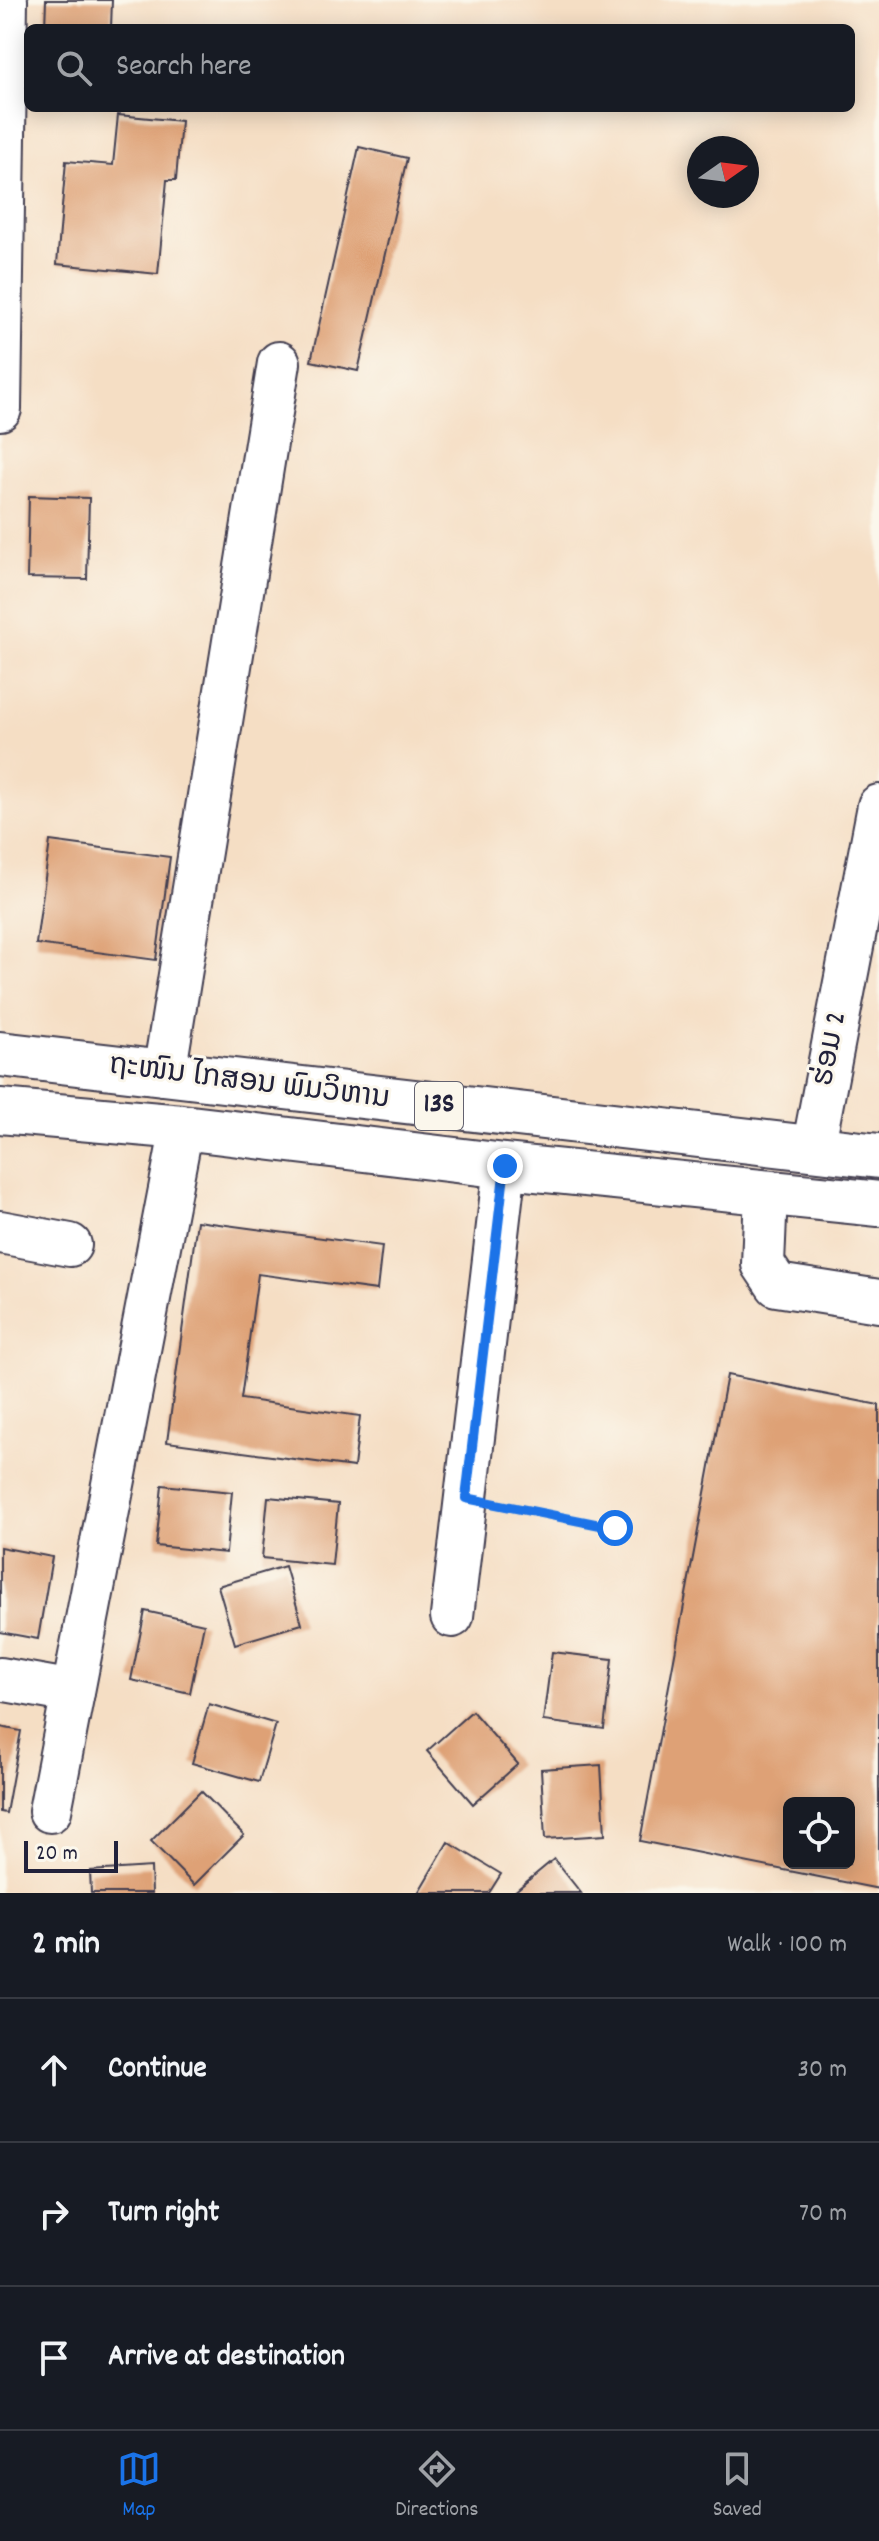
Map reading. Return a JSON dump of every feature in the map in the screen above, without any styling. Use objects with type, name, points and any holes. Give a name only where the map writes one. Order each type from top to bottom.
[{"type":"highway","name":"ຖະໜົນ ໄກສອນ ພົມວິຫານ","points":[[0,1054],[813,1149],[876,1152]]},
{"type":"highway","name":"ຖະໜົນ ໄກສອນ ພົມວິຫານ","points":[[0,1111],[182,1127],[505,1166],[879,1204]]},
{"type":"street","points":[[0,409],[6,0]]},
{"type":"street","points":[[164,1074],[279,363]]},
{"type":"street","name":"ຮ່ອມ 2","points":[[813,1149],[879,806]]},
{"type":"street","points":[[50,1811],[182,1127]]},
{"type":"street","points":[[452,1616],[505,1166]]},
{"type":"street","points":[[766,1193],[763,1264],[777,1285],[879,1301]]},
{"type":"street","points":[[0,1232],[70,1245]]},
{"type":"street","points":[[0,1679],[73,1692]]},
{"type":"path","points":[[466,1498],[615,1528]]},
{"type":"building","points":[[46,0],[112,0],[111,24],[45,24]]},
{"type":"building","points":[[118,115],[181,121],[176,180],[167,180],[158,274],[57,264],[66,161],[113,165]]},
{"type":"building","points":[[359,147],[407,158],[358,371],[311,361]]},
{"type":"building","points":[[29,496],[89,498],[87,579],[27,578]]},
{"type":"building","points":[[50,841],[170,857],[156,960],[36,944]]},
{"type":"building","points":[[197,1221],[382,1246],[377,1290],[258,1274],[241,1399],[360,1416],[354,1467],[167,1442]]},
{"type":"building","points":[[727,1375],[879,1405],[879,1889],[640,1841]]},
{"type":"building","points":[[162,1485],[232,1492],[226,1553],[156,1546]]},
{"type":"building","points":[[268,1497],[338,1504],[332,1565],[262,1558]]},
{"type":"building","points":[[0,1547],[52,1557],[38,1639],[0,1632]]},
{"type":"building","points":[[285,1566],[302,1624],[235,1644],[218,1586]]},
{"type":"building","points":[[145,1611],[204,1624],[190,1693],[131,1680]]},
{"type":"building","points":[[552,1652],[612,1659],[604,1729],[543,1721]]},
{"type":"building","points":[[209,1704],[276,1724],[259,1782],[192,1763]]},
{"type":"building","points":[[472,1711],[518,1764],[473,1804],[427,1751]]},
{"type":"building","points":[[0,1727],[21,1731],[6,1813],[0,1812]]},
{"type":"building","points":[[601,1765],[605,1835],[545,1839],[541,1769]]},
{"type":"building","points":[[201,1791],[244,1835],[194,1885],[151,1841]]},
{"type":"building","points":[[448,1842],[501,1874],[489,1893],[418,1893]]},
{"type":"building","points":[[554,1859],[581,1893],[513,1893]]},
{"type":"building","points":[[151,1867],[152,1893],[91,1893],[90,1871]]},
{"type":"route","points":[[505,1166],[466,1498],[615,1528]]}]
